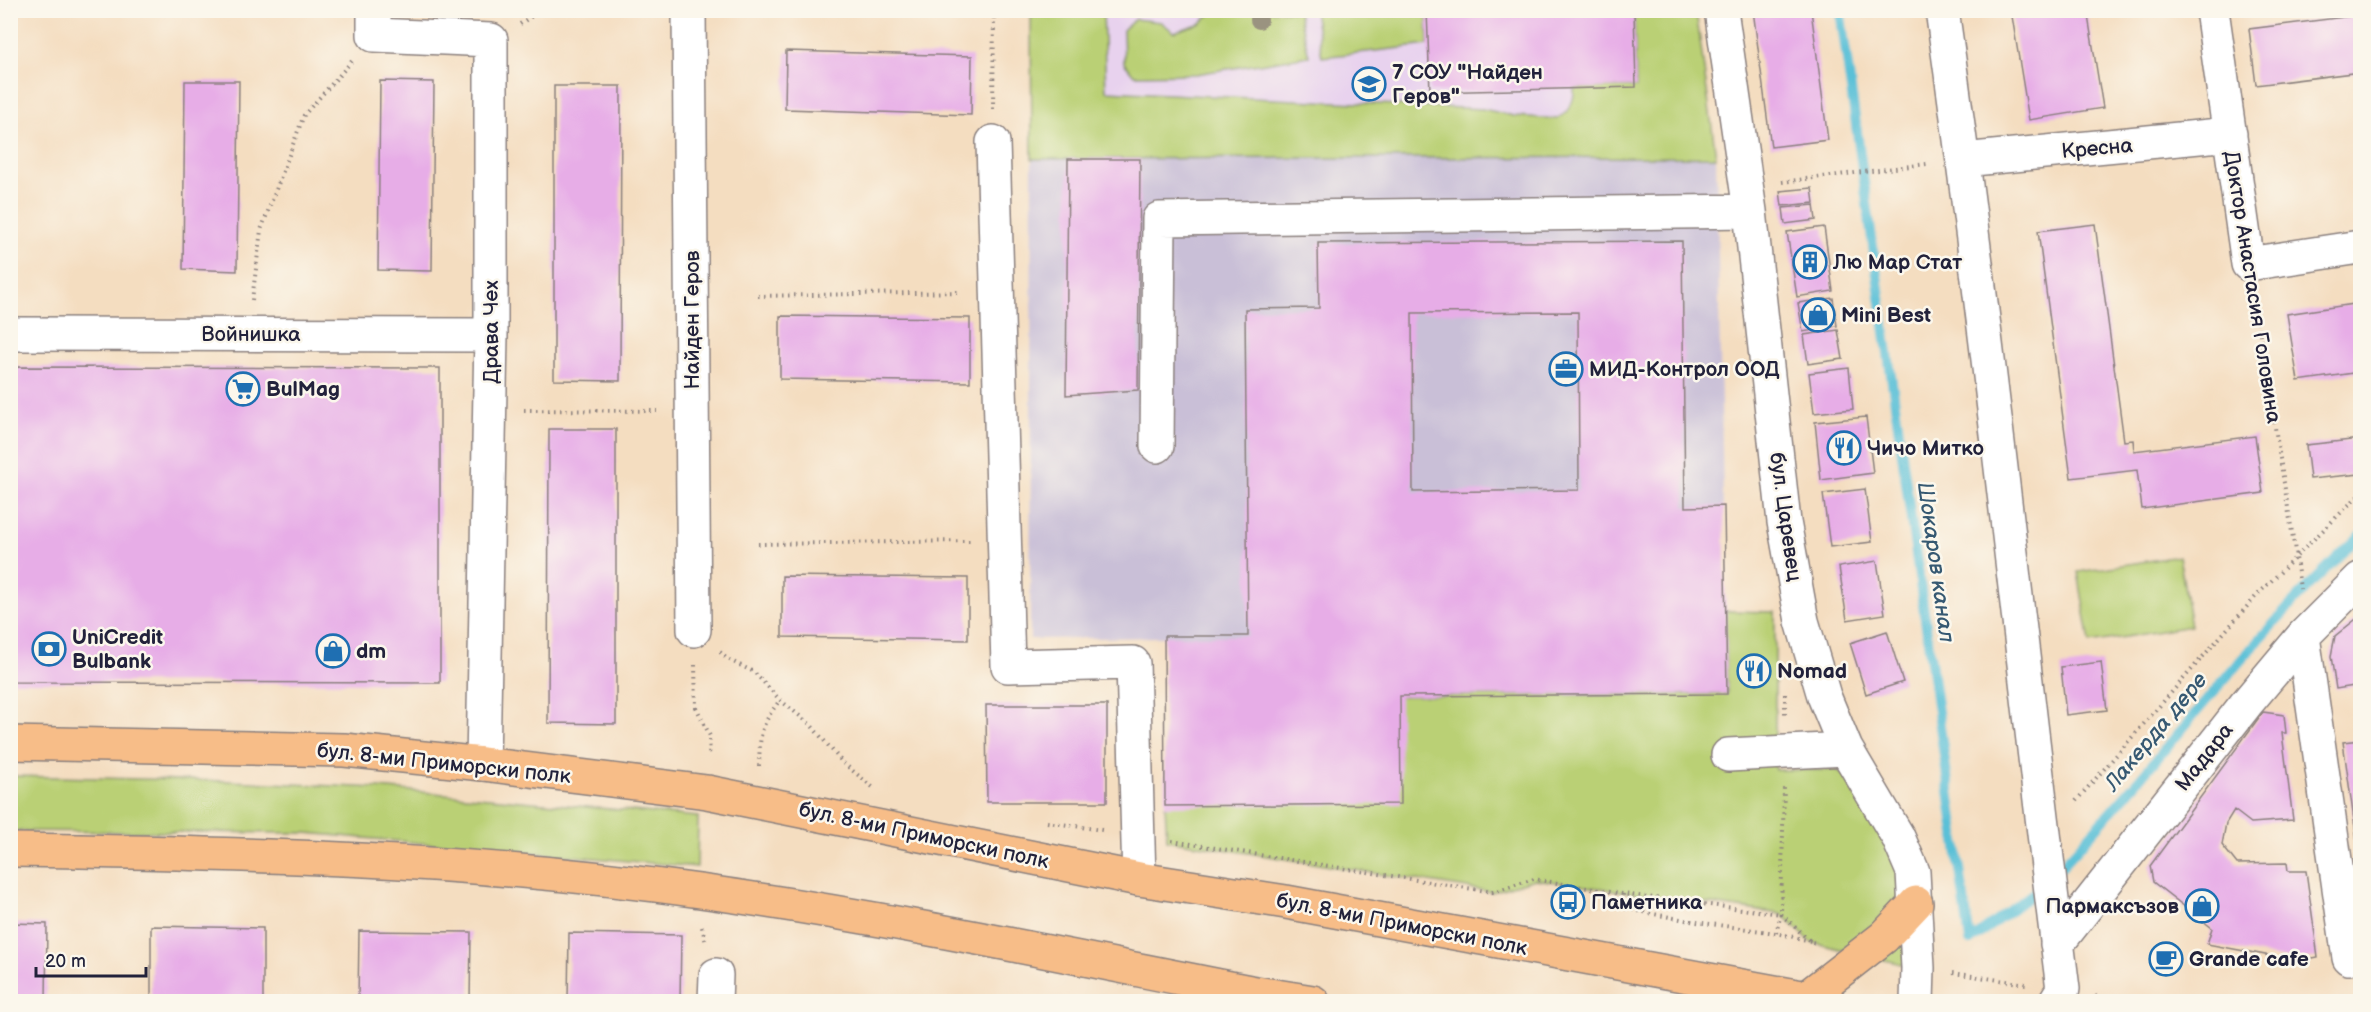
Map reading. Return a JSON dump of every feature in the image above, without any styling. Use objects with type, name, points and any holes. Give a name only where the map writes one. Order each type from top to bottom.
[{"type":"main road","name":"бул. 8-ми Приморски полк","points":[[10,743],[344,750],[483,764],[707,792],[1139,879],[1286,902],[1818,999]]},
{"type":"main road","points":[[10,850],[200,853],[462,865],[699,891],[877,919],[1250,997],[1313,1002]]},
{"type":"main road","points":[[1818,999],[1884,937],[1916,903]]},
{"type":"street","name":"Найден Геров","points":[[689,10],[694,630]]},
{"type":"street","name":"бул. Царевец","points":[[1720,10],[1748,199],[1788,544],[1802,621],[1824,696],[1846,749],[1899,837],[1913,872],[1916,903],[1917,1002]]},
{"type":"street","points":[[1942,10],[1949,162],[2055,930],[2059,995]]},
{"type":"street","name":"Доктор Анастасия Головина","points":[[2212,10],[2248,264]]},
{"type":"street","name":"Драва Чех","points":[[374,23],[491,40],[491,335],[483,764]]},
{"type":"street","name":"Кресна","points":[[1949,162],[2230,134]]},
{"type":"street","points":[[993,142],[1008,666],[1133,663],[1139,879]]},
{"type":"street","points":[[1157,446],[1159,219],[1748,199]]},
{"type":"street","points":[[2248,264],[2361,247]]},
{"type":"street","name":"Войнишка","points":[[10,334],[491,335]]},
{"type":"street","name":"Мадара","points":[[2055,930],[2303,636],[2361,579]]},
{"type":"street","points":[[2303,636],[2349,958]]},
{"type":"street","points":[[1728,754],[1846,749]]},
{"type":"path","points":[[993,142],[994,10]]},
{"type":"path","points":[[247,334],[261,230],[304,115],[374,23]]},
{"type":"path","points":[[1748,199],[1845,175],[1949,162]]},
{"type":"path","name":"Доктор Анастасия Головина","points":[[2248,264],[2297,563]]},
{"type":"path","points":[[758,296],[998,292]]},
{"type":"path","points":[[540,410],[692,411]]},
{"type":"path","points":[[2044,847],[2258,594],[2361,494]]},
{"type":"path","points":[[758,544],[1004,540]]},
{"type":"path","points":[[694,630],[727,659],[754,672],[780,700],[811,726],[842,762],[883,795]]},
{"type":"path","points":[[694,630],[696,707],[710,736],[708,766]]},
{"type":"path","points":[[759,776],[760,739],[765,719],[780,700]]},
{"type":"path","points":[[1037,821],[1492,892],[1534,879],[1623,894],[1781,914],[1811,942]]},
{"type":"path","points":[[699,891],[699,917],[716,988]]},
{"type":"path","points":[[1623,894],[1622,908],[1696,922],[1776,933],[1862,956]]},
{"type":"path","points":[[1918,968],[2059,995],[2100,997],[2108,1002]]},
{"type":"shaded area","name":"7 СОУ \"Найден Геров\"","points":[[1031,11],[1696,11],[1716,157],[1032,159]]},
{"type":"shaded area","points":[[1716,157],[1727,694],[1400,696],[1165,806],[1164,637],[1030,639],[1032,159]]},
{"type":"green space","points":[[1031,11],[1103,11],[1106,91],[1483,109],[1514,116],[1558,119],[1570,106],[1574,88],[1636,87],[1634,11],[1696,11],[1716,157],[1032,159]]},
{"type":"green space","points":[[1213,11],[1298,11],[1309,56],[1196,74],[1134,75],[1124,63],[1123,30],[1135,19],[1161,22],[1174,32],[1201,23]]},
{"type":"green space","points":[[1314,11],[1427,11],[1428,45],[1322,57]]},
{"type":"green space","points":[[2179,556],[2191,626],[2090,643],[2078,572]]},
{"type":"green space","points":[[1725,611],[1775,612],[1775,770],[1837,770],[1874,796],[1898,837],[1918,968],[1811,942],[1781,914],[1535,879],[1492,892],[1167,840],[1165,806],[1400,696],[1727,694]]},
{"type":"green space","points":[[11,776],[228,781],[378,788],[698,817],[697,867],[306,833],[11,831]]},
{"type":"building","points":[[1427,10],[1634,10],[1636,87],[1430,92]]},
{"type":"building","points":[[1753,10],[1811,10],[1828,140],[1771,147]]},
{"type":"building","points":[[2011,10],[2087,10],[2103,108],[2029,120]]},
{"type":"building","points":[[2360,15],[2360,72],[2256,85],[2249,29]]},
{"type":"building","points":[[786,51],[972,56],[971,115],[785,109]]},
{"type":"building","points":[[185,81],[239,81],[237,271],[183,269]]},
{"type":"building","points":[[380,81],[434,82],[432,271],[378,270]]},
{"type":"building","points":[[554,86],[621,86],[620,381],[554,380]]},
{"type":"building","points":[[1068,159],[1140,159],[1138,390],[1066,395]]},
{"type":"building","points":[[1812,188],[1814,203],[1782,206],[1780,191]]},
{"type":"building","points":[[1814,205],[1816,220],[1785,224],[1783,208]]},
{"type":"building","points":[[2095,224],[2124,441],[2133,440],[2134,451],[2255,436],[2263,493],[2142,509],[2137,470],[2071,478],[2038,231]]},
{"type":"building","name":"Лю Мар Стат","points":[[1824,227],[1833,291],[1797,297],[1787,232]]},
{"type":"building","points":[[1682,241],[1685,507],[1724,506],[1727,694],[1400,696],[1401,804],[1165,806],[1164,636],[1248,636],[1245,309],[1319,308],[1318,243]],"holes":[[[1578,312],[1579,490],[1413,492],[1412,313]]]},
{"type":"building","name":"Mini Best","points":[[1833,298],[1837,326],[1803,332],[1798,303]]},
{"type":"building","points":[[2360,303],[2360,372],[2298,381],[2287,314]]},
{"type":"building","points":[[780,316],[970,318],[970,382],[780,379]]},
{"type":"building","points":[[1838,330],[1843,359],[1808,364],[1804,335]]},
{"type":"building","points":[[10,367],[440,368],[440,683],[10,682]]},
{"type":"building","points":[[1849,368],[1853,409],[1814,413],[1809,373]]},
{"type":"building","name":"Чичо Митко","points":[[1866,417],[1873,473],[1821,480],[1815,422]]},
{"type":"building","points":[[549,429],[616,429],[616,724],[548,723]]},
{"type":"building","points":[[2360,439],[2360,474],[2310,479],[2306,445]]},
{"type":"building","points":[[1865,489],[1872,542],[1830,547],[1823,494]]},
{"type":"building","points":[[1877,561],[1885,614],[1847,620],[1839,567]]},
{"type":"building","points":[[782,576],[968,578],[968,640],[782,637]]},
{"type":"building","points":[[2360,616],[2360,685],[2336,689],[2331,656],[2335,636]]},
{"type":"building","points":[[1887,631],[1903,682],[1866,694],[1850,643]]},
{"type":"building","points":[[2101,662],[2107,710],[2066,715],[2061,667]]},
{"type":"building","points":[[986,705],[1107,705],[1107,802],[987,802]]},
{"type":"building","points":[[2263,712],[2284,715],[2286,733],[2282,733],[2293,820],[2251,823],[2234,810],[2226,823],[2222,845],[2237,864],[2287,863],[2288,871],[2306,871],[2318,957],[2297,961],[2207,944],[2212,928],[2153,882],[2150,866]]},
{"type":"building","points":[[2360,740],[2360,856],[2359,856],[2343,742]]},
{"type":"building","points":[[10,923],[47,924],[46,1002],[10,1002]]},
{"type":"building","points":[[151,926],[263,928],[263,1002],[180,1002],[180,999],[151,999]]},
{"type":"building","points":[[359,931],[471,932],[470,1002],[358,1002]]},
{"type":"building","points":[[569,933],[681,935],[680,1002],[568,1002]]},
{"type":"waterway","name":"Шокаров канал","points":[[1840,10],[1970,941],[2044,885]]},
{"type":"waterway","name":"Лакерда дере","points":[[2054,874],[2280,617],[2360,536]]},
{"type":"place","name":"7 СОУ \"Найден Геров\"","points":[[1369,84]]},
{"type":"place","name":"Лю Мар Стат","points":[[1810,262]]},
{"type":"place","name":"Mini Best","points":[[1818,315]]},
{"type":"place","name":"МИД-Контрол ООД","points":[[1566,369]]},
{"type":"place","name":"BulMag","points":[[243,389]]},
{"type":"place","name":"Чичо Митко","points":[[1844,448]]},
{"type":"place","name":"UniCredit Bulbank","points":[[49,649]]},
{"type":"place","name":"dm","points":[[333,651]]},
{"type":"place","name":"Nomad","points":[[1754,671]]},
{"type":"place","name":"Паметника","points":[[1568,902]]},
{"type":"place","name":"Пармаксъзов","points":[[2202,906]]},
{"type":"place","name":"Grande cafe","points":[[2166,959]]}]
